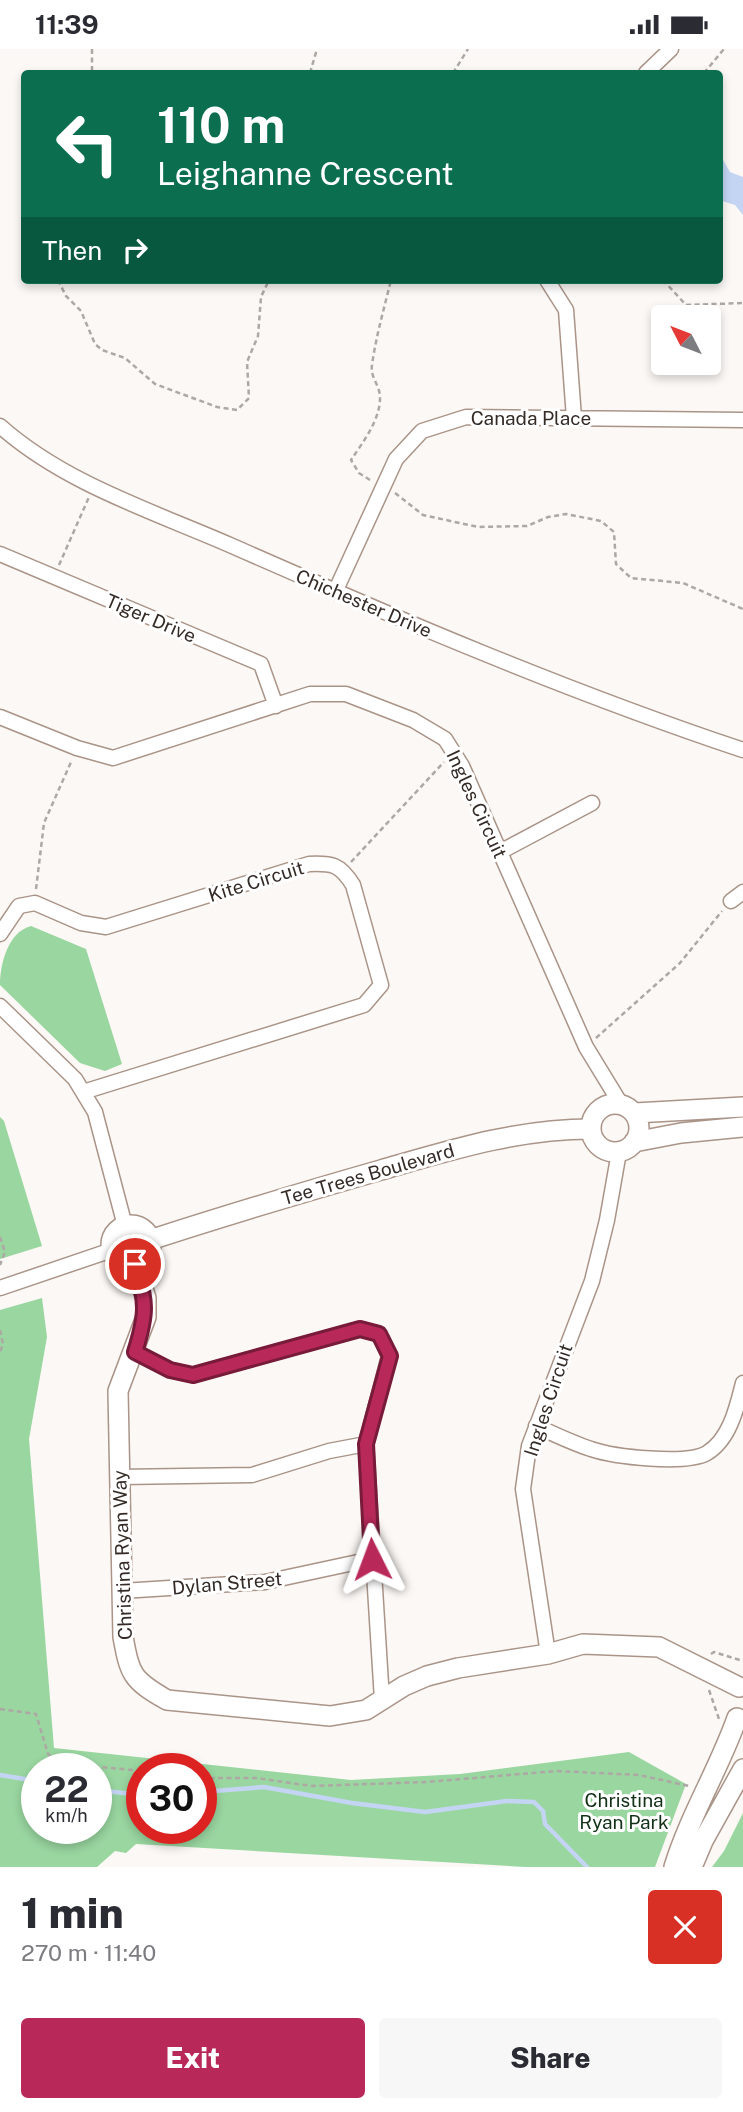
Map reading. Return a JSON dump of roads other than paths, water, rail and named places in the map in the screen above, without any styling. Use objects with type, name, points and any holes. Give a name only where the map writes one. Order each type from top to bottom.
[{"type":"street","points":[[649,70],[671,49]]},
{"type":"street","points":[[550,284],[566,310],[574,418]]},
{"type":"street","name":"Canada Place","points":[[335,592],[376,484],[422,431],[466,417],[743,420]]},
{"type":"street","name":"Chichester Drive","points":[[0,426],[29,452],[94,486],[335,592],[743,750]]},
{"type":"street","name":"Tiger Drive","points":[[0,554],[261,664],[276,706]]},
{"type":"street","name":"Ingles Circuit","points":[[0,717],[77,748],[113,758],[310,694],[346,694],[413,720],[445,739],[500,852],[586,1047],[629,1109]]},
{"type":"street","points":[[500,852],[592,803]]},
{"type":"street","name":"Kite Circuit","points":[[0,934],[19,906],[35,903],[81,923],[106,927],[309,864],[335,863],[344,870],[353,885],[381,985],[364,1005],[83,1092]]},
{"type":"street","points":[[0,1006],[75,1079],[95,1112],[125,1226]]},
{"type":"street","points":[[743,1107],[603,1108],[592,1121],[591,1129],[598,1146],[626,1147],[681,1133],[743,1126]]},
{"type":"street","points":[[626,1147],[638,1124],[629,1109]]},
{"type":"street","name":"Tee Trees Boulevard","points":[[150,1240],[259,1205],[492,1139],[549,1129],[591,1129]]},
{"type":"street","name":"Ingles Circuit","points":[[548,1654],[523,1489],[529,1446],[592,1280],[626,1147]]},
{"type":"street","points":[[125,1226],[138,1226],[150,1240],[146,1258],[135,1264],[121,1261],[112,1250],[115,1233],[125,1226]]},
{"type":"street","points":[[0,1288],[112,1250]]},
{"type":"street","name":"Christina Ryan Way","points":[[135,1264],[146,1298],[146,1317],[118,1391],[122,1637],[129,1671],[146,1688],[167,1700],[330,1716],[366,1710],[426,1676],[458,1668],[548,1654],[583,1644],[659,1647],[741,1685]]},
{"type":"street","points":[[135,1352],[170,1370],[193,1375],[360,1329],[379,1334],[390,1356],[366,1444],[382,1700]]},
{"type":"street","points":[[536,1426],[593,1450],[677,1460],[706,1454],[721,1439],[734,1418],[743,1383]]},
{"type":"street","points":[[120,1477],[252,1475],[329,1451],[366,1444]]},
{"type":"street","name":"Dylan Street","points":[[122,1591],[265,1582],[372,1559]]},
{"type":"street","points":[[674,1867],[682,1840],[733,1722],[734,1706],[741,1685]]},
{"type":"street","points":[[692,1867],[708,1831],[743,1769]]},
{"type":"water","points":[[723,160],[730,172],[743,177],[743,215],[735,205],[723,201]]},
{"type":"waterway","points":[[0,1775],[21,1778]]},
{"type":"waterway","points":[[217,1791],[264,1787],[352,1803],[425,1812],[507,1801],[534,1802],[543,1811],[545,1824],[587,1867]]},
{"type":"waterway","points":[[112,1792],[126,1793]]},
{"type":"park label","name":"Christina Ryan Park","points":[[624,1811]]}]
